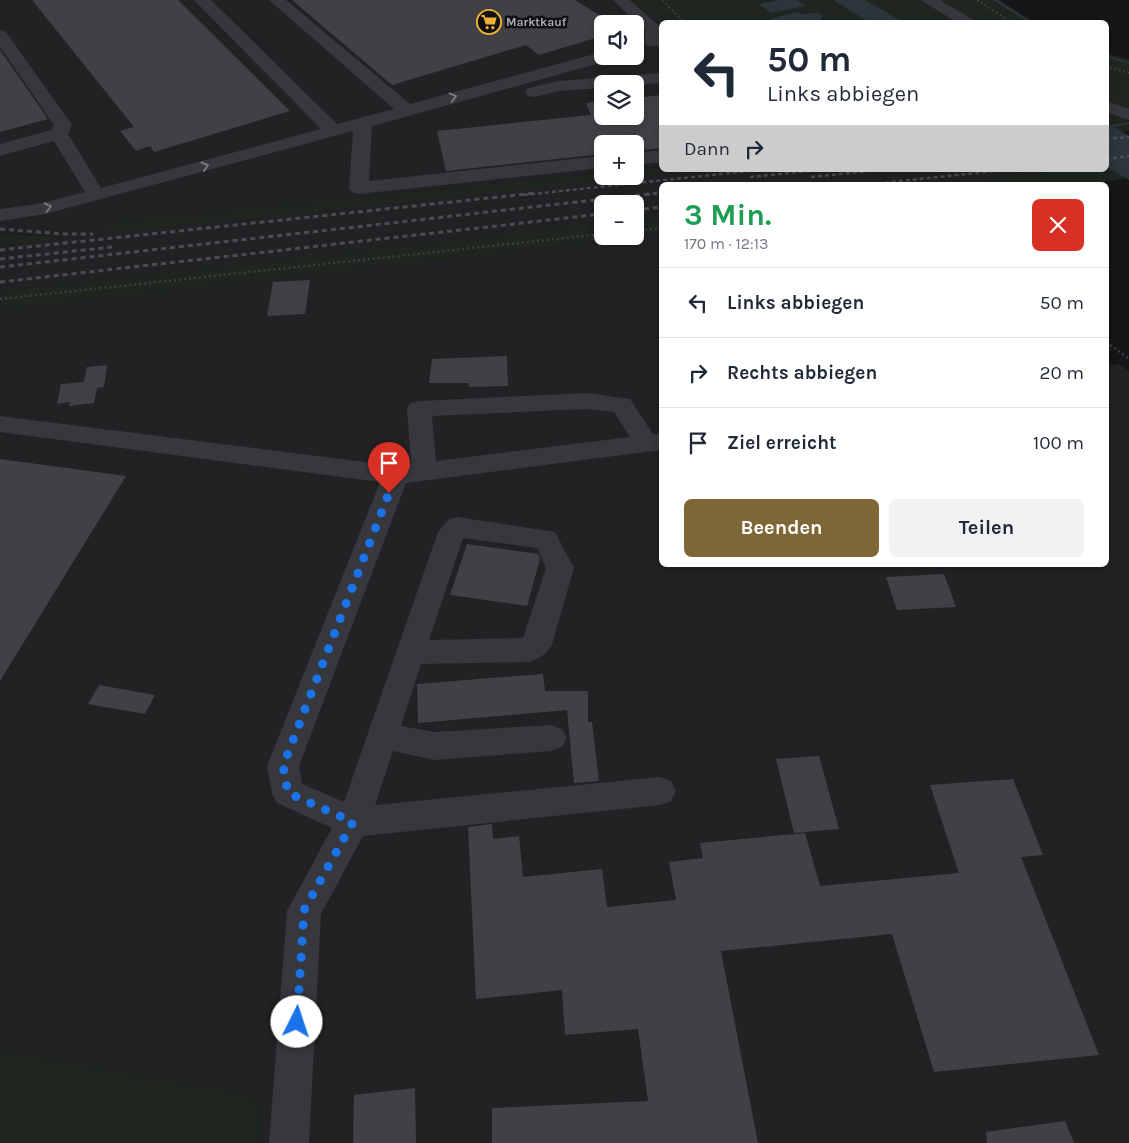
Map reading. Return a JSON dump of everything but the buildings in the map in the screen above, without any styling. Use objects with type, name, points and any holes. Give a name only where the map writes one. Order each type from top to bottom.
[{"type":"street","points":[[202,0],[332,130]]},
{"type":"street","points":[[277,0],[406,110]]},
{"type":"street","points":[[621,0],[653,29],[657,43],[644,46]]},
{"type":"street","points":[[929,0],[963,20]]},
{"type":"street","points":[[0,35],[63,125],[59,134]]},
{"type":"street","points":[[363,127],[406,110],[594,59]]},
{"type":"street","points":[[0,215],[38,210],[332,130],[363,127],[559,86],[659,78]]},
{"type":"street","points":[[1109,107],[1129,115]]},
{"type":"street","points":[[363,127],[359,188],[594,163]]},
{"type":"street","points":[[59,134],[96,195]]},
{"type":"street","points":[[0,150],[59,134]]},
{"type":"street","points":[[644,158],[659,156]]},
{"type":"street","points":[[424,471],[419,409],[586,401],[622,405],[654,443]]},
{"type":"street","points":[[0,424],[396,474],[654,443]]},
{"type":"street","points":[[396,474],[283,766],[288,793],[353,822],[660,792]]},
{"type":"street","points":[[289,1143],[304,910],[353,822],[381,735],[452,532],[456,528],[546,539],[560,568],[538,644],[530,650],[411,652]]},
{"type":"street","points":[[381,735],[435,746],[551,738]]},
{"type":"path","points":[[662,0],[682,20]]},
{"type":"path","points":[[977,0],[1007,20]]},
{"type":"path","points":[[1109,67],[1129,73]]},
{"type":"path","points":[[644,230],[659,228]]},
{"type":"path","points":[[0,299],[594,235]]},
{"type":"path","points":[[1109,344],[1129,359]]},
{"type":"shaded area","points":[[0,0],[631,0],[659,22],[659,167],[644,169],[644,135],[594,135],[594,174],[107,222],[102,230],[594,181],[594,185],[644,185],[644,176],[687,172],[1046,172],[953,182],[659,182],[659,215],[644,217],[644,195],[594,195],[594,222],[466,239],[0,291],[0,246],[68,237],[0,233]]},
{"type":"shaded area","points":[[631,0],[779,0],[758,4],[771,13],[805,6],[797,0],[833,0],[865,20],[818,20],[818,12],[805,14],[795,12],[770,20],[659,20],[659,22]]},
{"type":"shaded area","points":[[779,0],[797,0],[806,6],[771,13],[758,4]]},
{"type":"shaded area","points":[[833,0],[865,0],[900,20],[865,20]]},
{"type":"shaded area","points":[[864,0],[999,0],[1031,20],[899,20]]},
{"type":"shaded area","points":[[795,12],[805,14],[818,12],[823,16],[820,20],[770,19]]},
{"type":"shaded area","points":[[1109,54],[1129,60],[1129,131],[1122,132],[1109,127]]},
{"type":"shaded area","points":[[1109,127],[1116,128],[1129,136],[1129,180],[1109,169]]},
{"type":"shaded area","points":[[659,167],[659,172],[688,172],[644,177],[644,169]]},
{"type":"shaded area","points":[[1109,169],[1126,178],[1104,182],[953,182],[1046,172],[1109,172]]},
{"type":"shaded area","points":[[594,174],[594,182],[134,230],[102,230],[107,222]]},
{"type":"shaded area","points":[[659,215],[659,235],[644,237],[644,217]]},
{"type":"shaded area","points":[[594,222],[594,243],[0,310],[0,291],[466,239]]},
{"type":"shaded area","points":[[0,233],[5,234],[72,237],[0,246]]},
{"type":"shaded area","points":[[659,235],[659,567],[1109,567],[1109,366],[1119,364],[1129,371],[1129,1143],[259,1143],[261,1101],[234,1092],[0,1050],[0,310],[594,243],[594,245],[644,245],[644,237]]},
{"type":"shaded area","points":[[0,1050],[234,1092],[261,1101],[259,1143],[0,1143]]},
{"type":"waterway","points":[[995,0],[1027,20]]},
{"type":"waterway","points":[[1109,57],[1129,63]]},
{"type":"waterway","points":[[1109,126],[1129,123]]},
{"type":"railway","points":[[1109,139],[1129,137]]},
{"type":"railway","points":[[1109,159],[1129,156]]},
{"type":"railway","points":[[524,195],[739,172]]},
{"type":"railway","points":[[750,177],[799,172]]},
{"type":"railway","points":[[811,177],[860,172]]},
{"type":"railway","points":[[892,182],[985,172]]},
{"type":"railway","points":[[0,250],[536,193]]},
{"type":"railway","points":[[0,267],[657,193]]},
{"type":"railway","points":[[646,195],[659,193]]},
{"type":"railway","points":[[644,209],[659,207]]},
{"type":"railway","points":[[0,282],[594,215]]},
{"type":"railway","points":[[0,229],[65,234],[93,234]]},
{"type":"railway","points":[[0,259],[112,247]]},
{"type":"place","name":"Marktkauf","points":[[489,22]]},
{"type":"route","points":[[297,1022],[304,910],[353,822],[288,793],[283,766],[389,493]]}]
